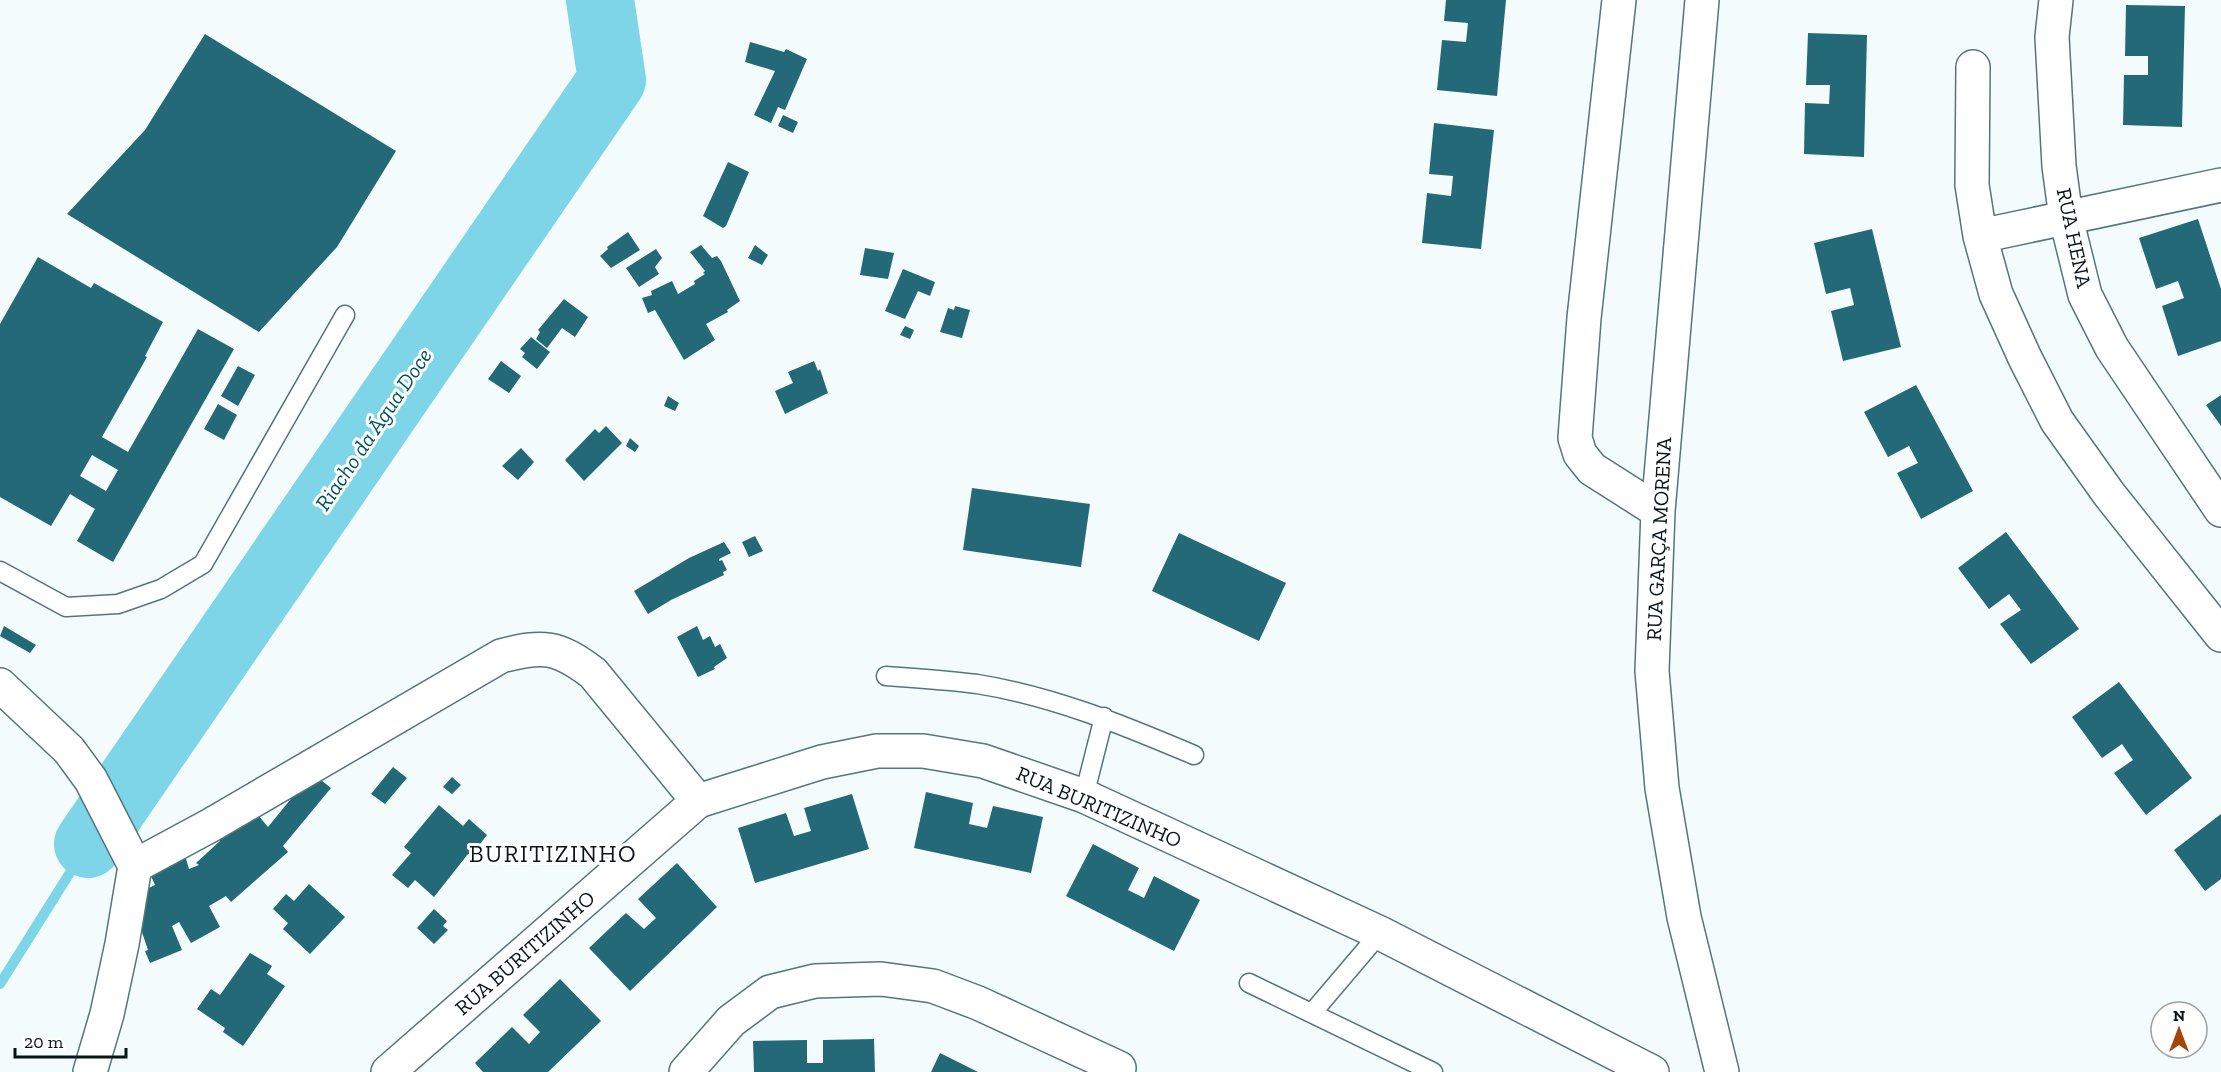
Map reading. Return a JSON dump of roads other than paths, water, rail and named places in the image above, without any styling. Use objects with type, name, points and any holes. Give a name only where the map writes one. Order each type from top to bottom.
[{"type":"street","points":[[1618,0],[1584,318],[1575,438],[1580,454],[1592,469],[1658,511]]},
{"type":"street","name":"RUA GARÇA MORENA","points":[[1702,0],[1658,511],[1652,671],[1662,788],[1684,917],[1722,1072]]},
{"type":"street","name":"RUA HENA","points":[[2056,0],[2053,48],[2059,166],[2066,218],[2085,295],[2112,348],[2221,510]]},
{"type":"street","points":[[1973,67],[1972,185],[1980,236],[1996,294],[2057,421],[2109,494],[2221,635]]},
{"type":"street","points":[[1980,236],[2221,185]]},
{"type":"street","points":[[135,866],[211,825],[501,656],[527,649],[550,649],[572,657],[593,673],[698,801]]},
{"type":"street","points":[[0,686],[69,750],[91,780],[135,866],[119,956],[90,1072]]},
{"type":"street","name":"RUA BURITIZINHO","points":[[388,1072],[698,801],[822,762],[877,751],[923,751],[983,761],[1084,796],[1380,933],[1652,1072]]},
{"type":"street","points":[[686,1072],[731,1021],[770,992],[815,981],[881,979],[933,986],[978,1003],[1119,1068]]},
{"type":"lane","points":[[0,571],[66,607],[118,604],[161,589],[203,564],[345,315]]},
{"type":"lane","points":[[886,676],[977,684],[1048,700],[1104,717],[1194,755]]},
{"type":"lane","points":[[1084,796],[1104,717]]},
{"type":"lane","points":[[1312,1013],[1380,933]]},
{"type":"lane","points":[[1249,983],[1433,1072]]},
{"type":"waterway","name":"Riacho da Água Doce","points":[[88,844],[612,80],[600,0]]},
{"type":"waterway","points":[[0,984],[88,844]]},
{"type":"district","name":"BURITIZINHO","points":[[553,854]]}]
